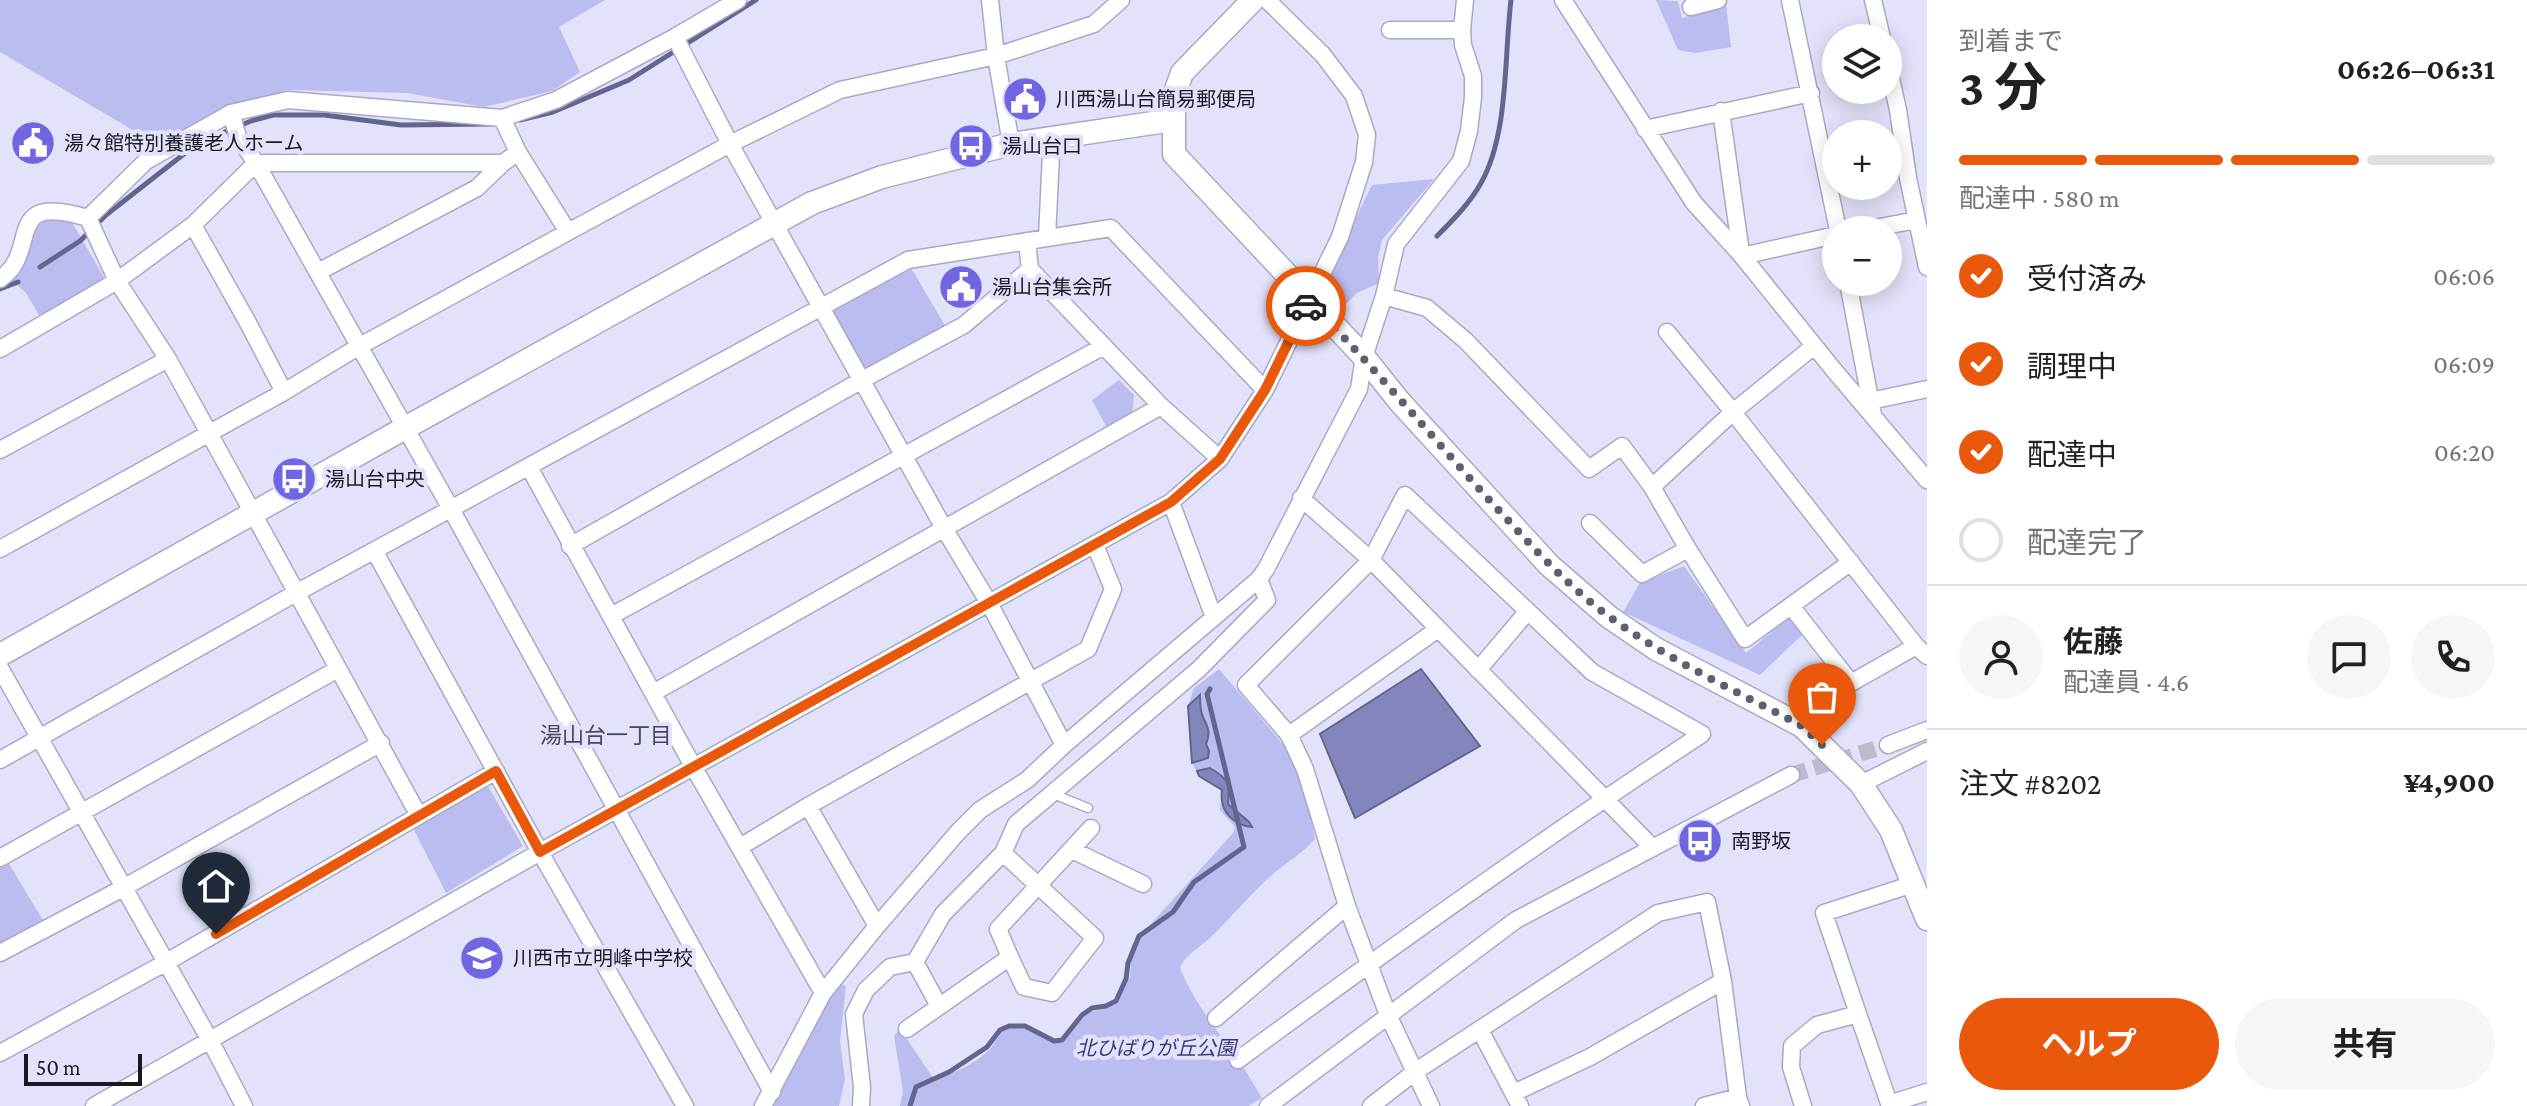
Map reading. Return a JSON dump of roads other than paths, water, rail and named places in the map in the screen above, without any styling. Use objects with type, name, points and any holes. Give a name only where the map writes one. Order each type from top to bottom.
[{"type":"street","points":[[88,218],[146,161],[231,113],[288,100],[505,123],[675,38],[738,0]]},
{"type":"street","points":[[990,0],[1011,144]]},
{"type":"street","points":[[0,549],[568,232],[730,144],[840,90],[996,56],[1094,24],[1121,0]]},
{"type":"street","points":[[1253,0],[1182,73],[1174,95],[1174,154],[1364,357],[1399,401],[1549,565],[1609,617],[1656,649],[1802,726],[1861,784],[1891,830],[1926,916]]},
{"type":"street","points":[[94,1106],[540,852],[1171,502],[1220,459],[1265,390],[1340,237],[1364,162],[1367,135],[1354,96],[1331,65],[1267,0]]},
{"type":"street","points":[[767,1099],[823,993],[877,926],[980,810],[1027,780],[1213,615],[1259,581],[1359,389],[1364,357],[1384,296],[1396,244],[1461,161],[1473,97],[1473,76],[1463,45],[1465,0]]},
{"type":"street","points":[[1563,0],[1694,203],[1871,409],[1927,480]]},
{"type":"street","points":[[1691,7],[1718,0]]},
{"type":"street","points":[[1790,0],[1834,216]]},
{"type":"street","points":[[1873,0],[1879,24]]},
{"type":"street","points":[[1390,30],[1462,30]]},
{"type":"street","points":[[675,38],[730,144],[945,530],[989,603],[1064,745]]},
{"type":"street","points":[[1645,129],[1811,93]]},
{"type":"street","points":[[1895,104],[1927,267]]},
{"type":"street","points":[[1721,111],[1742,256]]},
{"type":"street","points":[[231,113],[238,137],[318,272],[617,810],[767,1099]]},
{"type":"street","points":[[0,655],[812,203],[882,177],[1011,144],[1173,120]]},
{"type":"street","points":[[505,123],[518,152],[568,232]]},
{"type":"street","points":[[1047,137],[1051,154],[1047,237]]},
{"type":"street","points":[[318,272],[477,188],[518,152]]},
{"type":"street","points":[[0,349],[117,281],[193,225],[256,163],[503,163]]},
{"type":"street","points":[[0,279],[16,262],[22,226],[32,216],[45,210],[65,211],[88,218],[117,281],[168,359],[419,816]]},
{"type":"street","points":[[1902,223],[1917,220]]},
{"type":"street","points":[[193,225],[284,392]]},
{"type":"street","points":[[0,760],[296,593],[908,260],[1111,228],[1265,390]]},
{"type":"street","points":[[1742,256],[1822,237]]},
{"type":"street","points":[[1027,241],[1030,269],[1161,406],[1220,459]]},
{"type":"street","points":[[570,546],[964,325],[1030,269]]},
{"type":"street","points":[[1384,296],[1427,308],[1437,316],[1466,341],[1589,469],[1622,446],[1652,487],[1745,639],[1851,562]]},
{"type":"street","points":[[1851,296],[1871,409]]},
{"type":"street","points":[[1667,332],[1922,651],[1851,683],[1791,606]]},
{"type":"street","points":[[611,616],[1104,346]]},
{"type":"street","points":[[1652,487],[1733,412],[1814,346]]},
{"type":"street","points":[[0,450],[168,359]]},
{"type":"street","points":[[1871,409],[1927,389]]},
{"type":"street","points":[[653,693],[1161,406]]},
{"type":"street","points":[[529,467],[694,768],[823,993]]},
{"type":"street","points":[[1238,1060],[1370,963],[1702,734],[1592,672],[1405,495],[1371,560],[1246,685],[1289,735],[1305,769],[1347,906],[1370,963],[1388,1015],[1431,1106]]},
{"type":"street","points":[[1301,498],[1371,560],[1653,848]]},
{"type":"street","points":[[1171,502],[1213,615]]},
{"type":"street","points":[[1590,523],[1642,574],[1688,549]]},
{"type":"street","points":[[740,847],[1088,649],[1113,589],[1095,545]]},
{"type":"street","points":[[375,552],[540,852],[685,1106]]},
{"type":"street","points":[[861,1106],[862,1087],[854,1014],[866,990],[890,967],[915,962],[943,914],[1003,853],[1016,824],[1199,669],[1267,600],[1259,581]]},
{"type":"street","points":[[1478,670],[1528,611]]},
{"type":"street","points":[[1289,735],[1438,629]]},
{"type":"street","points":[[0,668],[244,1106]]},
{"type":"street","points":[[0,858],[338,669]]},
{"type":"street","points":[[1888,745],[1927,730]]},
{"type":"street","points":[[0,953],[123,888],[381,743]]},
{"type":"street","points":[[1861,784],[1927,751]]},
{"type":"street","points":[[0,1053],[165,963],[496,771]]},
{"type":"street","points":[[1268,1106],[1516,920],[1791,775]]},
{"type":"street","points":[[808,806],[877,926]]},
{"type":"street","points":[[1003,853],[1039,886],[1095,938],[1052,993],[1024,987],[998,929],[1039,886],[1091,828]]},
{"type":"street","points":[[1072,850],[1143,884]]},
{"type":"street","points":[[1913,884],[1824,913],[1890,1105],[1927,1092]]},
{"type":"street","points":[[1371,1106],[1416,1071],[1658,913],[1707,902],[1723,981],[1739,1102],[1704,1106]]},
{"type":"street","points":[[1216,1018],[1347,906]]},
{"type":"street","points":[[907,1029],[1010,957]]},
{"type":"street","points":[[915,962],[939,1006]]},
{"type":"street","points":[[1480,1030],[1517,1100],[1723,981]]},
{"type":"street","points":[[1803,1106],[1791,1067],[1792,1046],[1817,1025],[1858,1014]]},
{"type":"lane","points":[[1053,794],[1088,808]]},
{"type":"waterway","points":[[520,120],[553,112],[629,80],[756,0]]},
{"type":"waterway","points":[[1437,236],[1481,183],[1497,141],[1511,0]]},
{"type":"waterway","points":[[40,267],[80,241],[106,215],[198,143],[251,121],[273,115],[324,115],[401,125],[490,124]]},
{"type":"waterway","points":[[0,289],[18,282]]},
{"type":"waterway","points":[[910,1106],[916,1087],[949,1072],[987,1047],[1000,1030],[1009,1026],[1025,1026],[1054,1041],[1062,1040],[1082,1015],[1092,1008],[1116,1001],[1139,936],[1173,912],[1194,882],[1244,847],[1207,694],[1210,689]]},
{"type":"tunnel","points":[[1791,775],[1888,745]]},
{"type":"place","name":"川西湯山台簡易郵便局","points":[[1025,99]]},
{"type":"place","name":"湯々館特別養護老人ホーム","points":[[33,143]]},
{"type":"place","name":"湯山台口","points":[[971,146]]},
{"type":"place","name":"湯山台集会所","points":[[961,287]]},
{"type":"place","name":"湯山台中央","points":[[294,479]]},
{"type":"place","name":"南野坂","points":[[1700,841]]},
{"type":"place","name":"川西市立明峰中学校","points":[[482,958]]},
{"type":"district","name":"湯山台一丁目","points":[[606,735]]},
{"type":"park label","name":"北ひばりが丘公園","points":[[1156,1048]]}]
